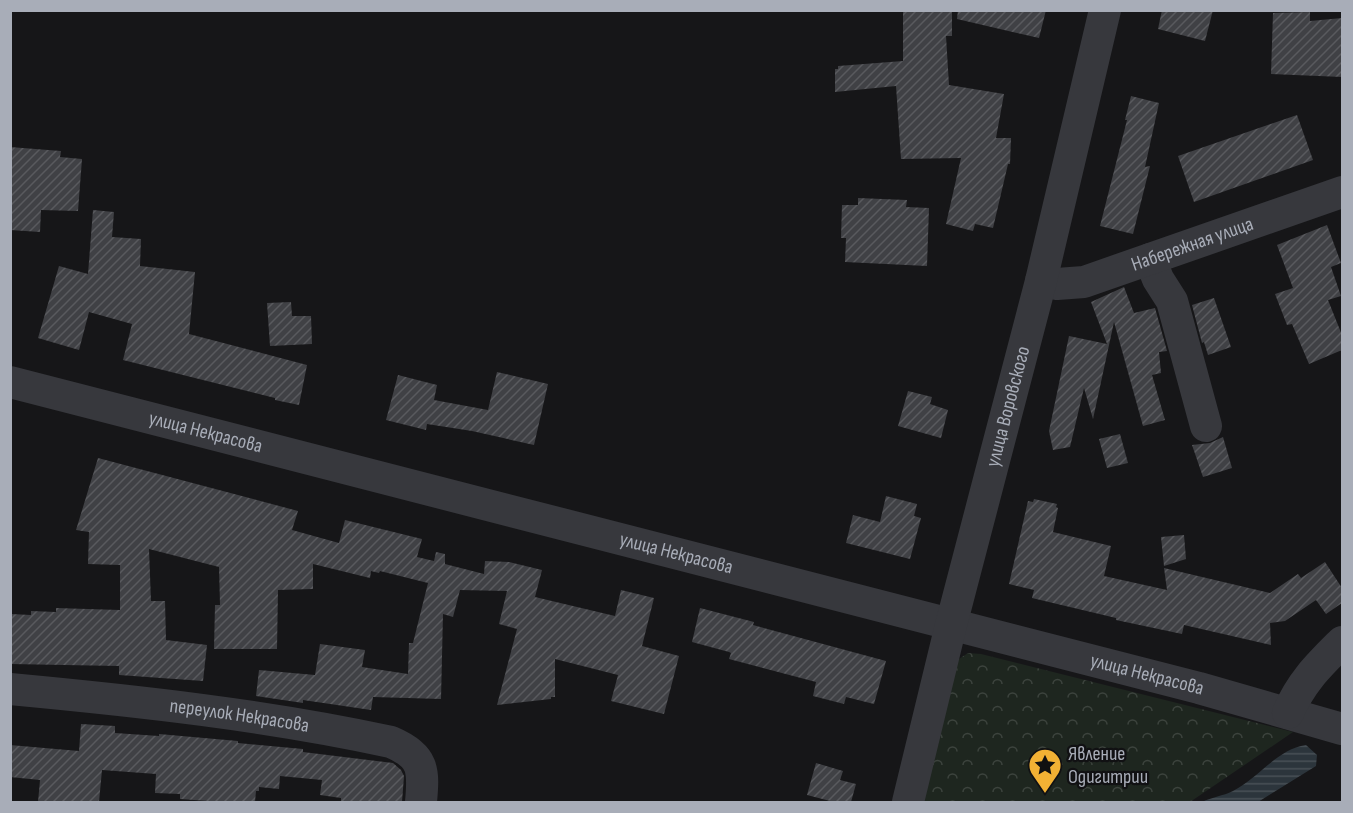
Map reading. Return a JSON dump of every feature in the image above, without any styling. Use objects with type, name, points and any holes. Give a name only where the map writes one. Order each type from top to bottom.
[{"type":"street","name":"улица Воровского","points":[[908,802],[951,625],[1041,281],[1105,10]]},
{"type":"street","name":"Набережная улица","points":[[1041,281],[1071,284],[1342,192]]},
{"type":"street","points":[[1150,259],[1158,279],[1172,301],[1206,426]]},
{"type":"street","name":"улица Некрасова","points":[[10,382],[1288,712],[1342,729]]},
{"type":"street","points":[[1288,712],[1304,681],[1342,642]]},
{"type":"street","name":"переулок Некрасова","points":[[10,689],[288,722],[392,742],[407,749],[417,758],[423,780],[421,802]]},
{"type":"green space","points":[[968,653],[981,654],[1293,732],[1190,802],[924,802],[953,669],[959,659]]},
{"type":"shaded area","points":[[1306,745],[1317,755],[1316,766],[1258,802],[1202,802],[1233,791],[1286,752]]},
{"type":"building","points":[[903,10],[952,10],[952,36],[946,36],[949,85],[1004,94],[996,138],[1011,138],[1010,164],[1008,164],[993,228],[975,224],[973,231],[946,224],[961,158],[901,159],[896,86],[835,92],[835,69],[838,69],[838,66],[903,61]]},
{"type":"building","points":[[958,10],[1046,10],[1039,38],[957,19]]},
{"type":"building","points":[[1162,10],[1213,10],[1205,41],[1158,29]]},
{"type":"building","points":[[1310,12],[1310,21],[1342,18],[1342,77],[1271,74],[1273,13]]},
{"type":"building","points":[[1131,96],[1159,103],[1145,167],[1150,166],[1133,234],[1100,226]]},
{"type":"building","points":[[1297,115],[1313,160],[1194,202],[1178,156]]},
{"type":"building","points":[[10,147],[61,151],[60,157],[82,159],[78,211],[41,210],[40,232],[10,230]]},
{"type":"building","points":[[858,198],[907,200],[906,207],[929,208],[927,266],[845,262],[846,238],[841,238],[842,205],[858,205]]},
{"type":"building","points":[[93,210],[114,212],[112,237],[141,239],[140,266],[195,272],[189,334],[307,365],[299,405],[123,360],[132,324],[89,312],[79,350],[38,338],[59,266],[88,274]]},
{"type":"building","points":[[1327,225],[1341,263],[1331,267],[1341,296],[1328,300],[1342,335],[1342,350],[1309,364],[1292,324],[1287,325],[1275,294],[1293,288],[1277,245]]},
{"type":"building","points":[[1124,287],[1134,313],[1155,308],[1167,351],[1159,352],[1161,373],[1152,375],[1165,420],[1143,426],[1114,322],[1093,419],[1084,388],[1070,447],[1053,450],[1049,431],[1069,336],[1107,344],[1091,302]]},
{"type":"building","points":[[1214,298],[1231,347],[1208,355],[1204,342],[1202,343],[1192,305]]},
{"type":"building","points":[[291,302],[292,316],[311,316],[312,344],[270,346],[267,303]]},
{"type":"building","points":[[497,372],[548,384],[534,445],[472,431],[427,424],[426,430],[386,420],[398,375],[437,385],[434,400],[488,410]]},
{"type":"building","points":[[908,391],[932,397],[930,404],[948,410],[941,438],[898,426]]},
{"type":"building","points":[[1120,434],[1128,463],[1107,468],[1099,439]]},
{"type":"building","points":[[1223,437],[1232,468],[1203,477],[1192,445],[1210,443]]},
{"type":"building","points":[[98,458],[298,511],[292,530],[339,543],[345,520],[422,539],[417,557],[434,561],[436,552],[445,554],[445,564],[484,574],[485,561],[509,562],[542,570],[535,597],[615,616],[621,590],[654,598],[642,646],[679,656],[664,714],[611,701],[618,675],[555,659],[555,697],[497,705],[517,629],[499,624],[507,591],[460,590],[453,617],[443,614],[441,699],[373,697],[371,710],[256,696],[259,670],[315,675],[320,644],[365,650],[362,667],[408,674],[409,643],[413,643],[428,583],[380,571],[379,573],[371,571],[370,578],[313,564],[313,589],[278,590],[277,649],[214,649],[215,605],[220,605],[219,567],[149,549],[151,601],[165,601],[166,640],[207,645],[203,681],[119,675],[119,666],[10,664],[11,614],[31,615],[31,611],[56,612],[56,608],[120,610],[120,565],[88,564],[89,532],[76,530]]},
{"type":"building","points":[[886,496],[917,504],[914,516],[921,518],[910,559],[846,543],[853,515],[880,522]]},
{"type":"building","points":[[1034,499],[1057,504],[1053,532],[1111,546],[1104,576],[1167,590],[1164,568],[1270,593],[1298,574],[1301,578],[1325,562],[1342,588],[1342,603],[1326,614],[1316,600],[1285,621],[1270,623],[1271,645],[1184,625],[1182,634],[1032,598],[1034,590],[1009,584],[1028,501],[1033,502]]},
{"type":"building","points":[[1184,535],[1186,559],[1164,566],[1161,537]]},
{"type":"building","points":[[700,608],[754,622],[753,625],[886,661],[874,704],[846,697],[844,704],[813,696],[816,682],[729,659],[731,653],[729,652],[692,642]]},
{"type":"building","points":[[81,724],[115,726],[115,733],[159,736],[159,734],[238,741],[238,743],[303,749],[303,752],[393,763],[404,776],[402,802],[341,802],[341,798],[320,795],[322,780],[280,776],[279,789],[259,787],[259,791],[256,791],[255,802],[180,799],[180,794],[155,793],[156,774],[102,770],[99,802],[38,802],[40,780],[10,777],[10,745],[79,751]]},
{"type":"building","points":[[816,763],[843,771],[840,780],[856,784],[851,802],[834,802],[807,795]]},
{"type":"place","name":"Явление Одигитрии","points":[[1045,794]]}]
